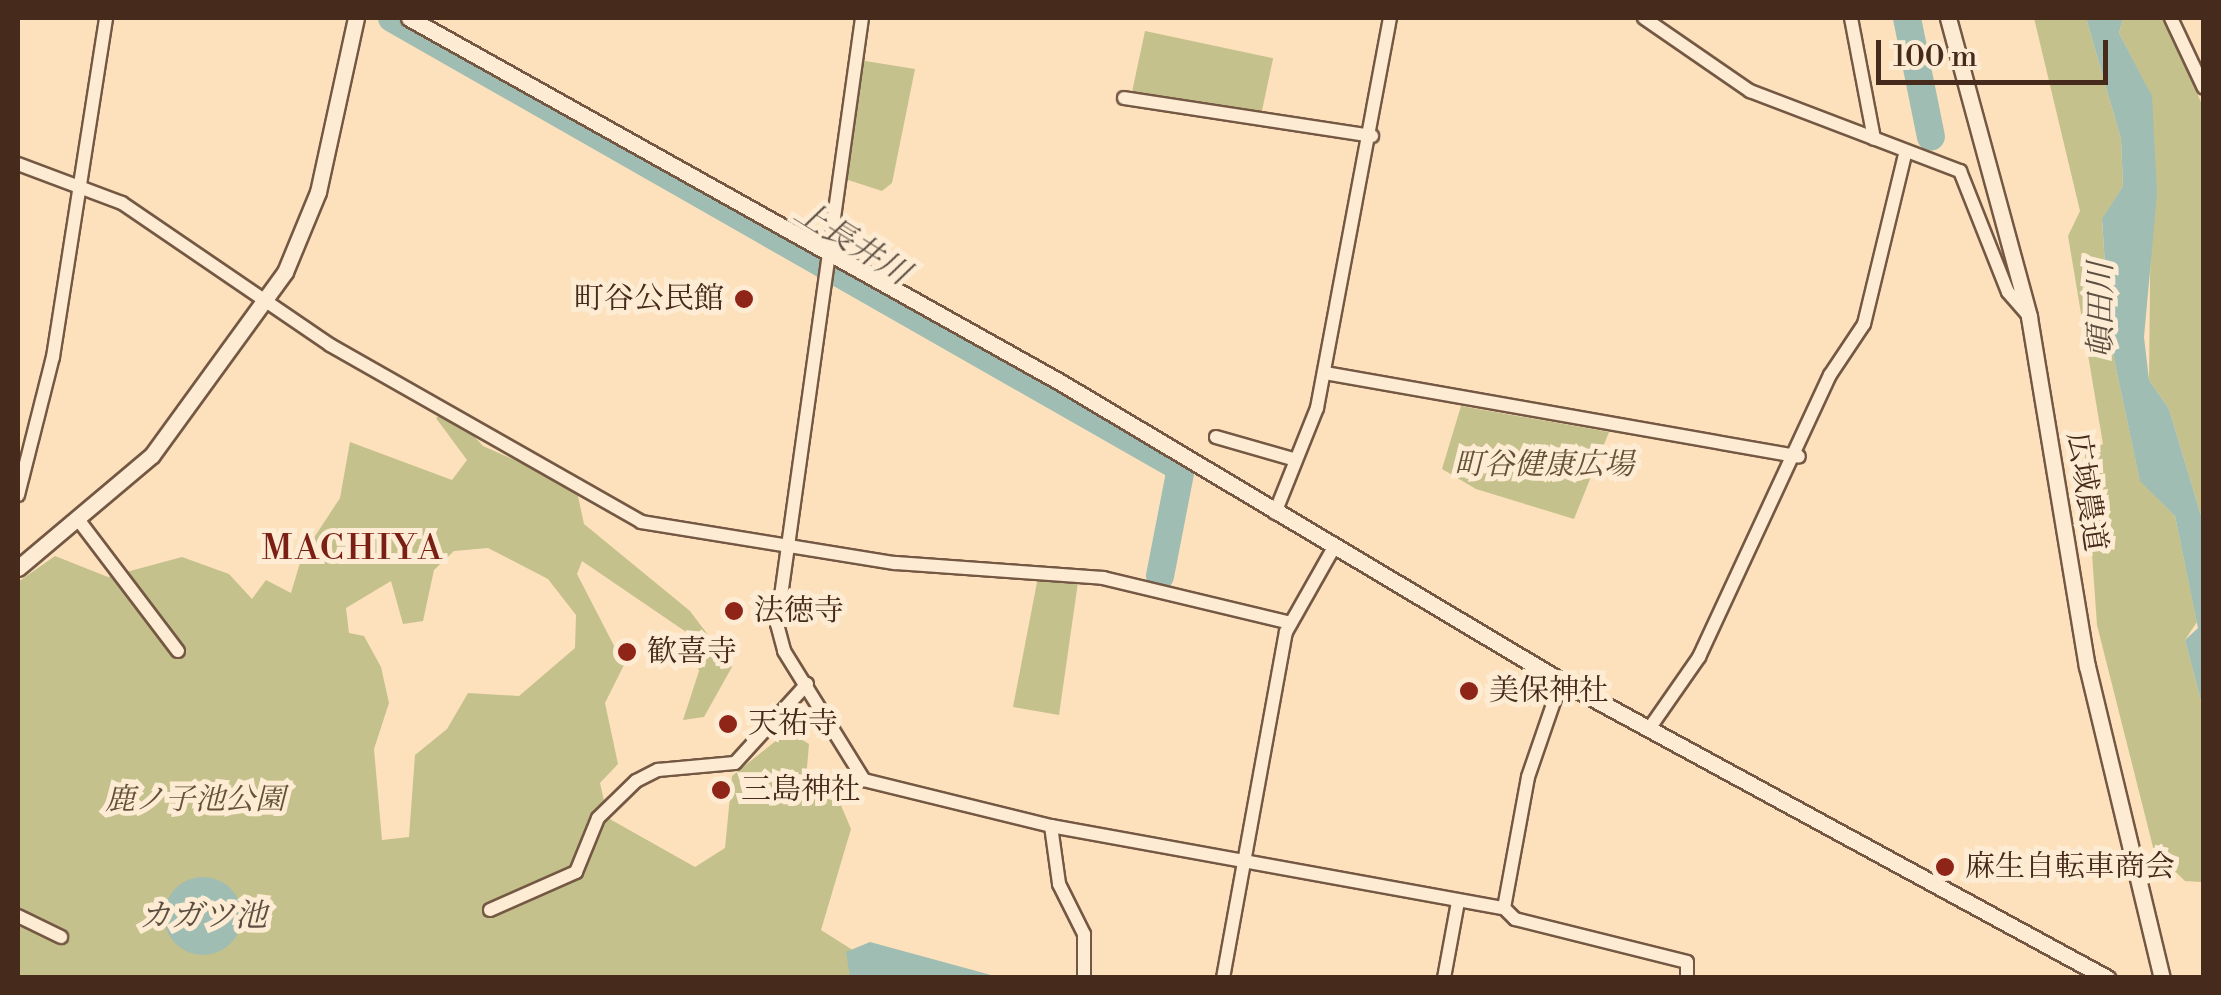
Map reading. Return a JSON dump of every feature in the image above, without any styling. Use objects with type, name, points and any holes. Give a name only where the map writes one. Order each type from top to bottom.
[{"type":"street","points":[[18,495],[53,358],[106,18]]},
{"type":"street","points":[[20,560],[80,522],[152,455],[268,298],[318,192],[356,18]]},
{"type":"street","points":[[408,18],[828,253],[1562,681],[2107,978]]},
{"type":"street","points":[[862,18],[778,624],[807,684],[864,780],[1051,826],[1504,908],[1515,919],[1687,962],[1687,978]]},
{"type":"street","points":[[1275,513],[1325,373],[1372,136],[1390,18]]},
{"type":"street","points":[[1644,18],[1750,92],[1960,171],[2008,292],[2029,317]]},
{"type":"street","points":[[1852,18],[1874,138]]},
{"type":"street","name":"広域農道","points":[[1948,18],[2029,317],[2087,666],[2162,978]]},
{"type":"street","points":[[2170,18],[2204,88]]},
{"type":"street","points":[[1124,98],[1372,136]]},
{"type":"street","points":[[1649,729],[1698,658],[1799,457],[1830,375],[1864,324],[1906,152]]},
{"type":"street","points":[[18,164],[80,192],[122,203],[268,298],[330,346],[641,522],[894,563],[1103,578],[1291,623]]},
{"type":"street","points":[[1325,373],[1799,457]]},
{"type":"street","points":[[1216,437],[1296,460]]},
{"type":"street","points":[[80,522],[178,651]]},
{"type":"street","points":[[1223,978],[1291,623],[1334,547]]},
{"type":"street","points":[[1504,908],[1528,777],[1562,681]]},
{"type":"street","points":[[490,910],[576,872],[598,818],[636,781],[658,770],[735,763],[807,684]]},
{"type":"street","points":[[1051,826],[1059,884],[1084,934],[1084,978]]},
{"type":"street","points":[[1444,978],[1458,902]]},
{"type":"street","points":[[18,916],[61,937]]},
{"type":"green space","points":[[2034,18],[2086,18],[2121,139],[2123,186],[2102,220],[2110,340],[2140,480],[2175,516],[2197,622],[2185,640],[2203,709],[2201,882],[2185,881],[2154,851],[2097,625],[2085,454],[2103,444],[2068,236],[2080,211]]},
{"type":"green space","points":[[2123,18],[2165,18],[2203,107],[2203,522],[2169,409],[2149,380],[2152,97],[2119,33]]},
{"type":"green space","points":[[1145,31],[1273,58],[1259,123],[1131,96]]},
{"type":"green space","points":[[859,60],[915,69],[892,183],[882,191],[842,178]]},
{"type":"green space","name":"町谷健康広場","points":[[1461,406],[1609,432],[1574,519],[1476,489],[1442,469]]},
{"type":"green space","name":"鹿ノ子池公園","points":[[448,408],[483,446],[576,487],[584,524],[690,611],[732,667],[704,717],[683,720],[699,671],[692,636],[582,561],[577,574],[624,665],[605,703],[618,764],[600,783],[608,818],[695,867],[725,848],[732,776],[788,731],[809,744],[805,791],[840,803],[851,829],[821,930],[878,966],[876,977],[18,977],[18,582],[55,556],[108,577],[182,557],[229,574],[252,599],[266,580],[291,593],[302,556],[340,498],[350,442],[452,480],[467,460],[436,418]],"holes":[[[488,548],[548,579],[576,615],[575,648],[519,696],[468,693],[447,729],[415,755],[409,837],[382,840],[374,749],[389,703],[381,667],[364,636],[349,633],[346,608],[391,581],[403,624],[423,621],[434,570],[454,551]]]},
{"type":"green space","points":[[1038,577],[1078,582],[1059,715],[1013,707]]},
{"type":"water","points":[[2086,18],[2123,18],[2119,33],[2152,96],[2157,194],[2144,337],[2149,380],[2169,409],[2203,522],[2203,709],[2185,640],[2198,628],[2175,516],[2140,481],[2110,340],[2102,219],[2123,186],[2121,139]]},
{"type":"water","name":"カガツ池","points":[[203,877],[218,880],[230,889],[239,901],[239,931],[230,943],[218,952],[203,955],[188,952],[176,943],[167,931],[164,916],[167,901],[176,889],[188,880]]},
{"type":"water","points":[[870,942],[993,977],[850,977],[846,952]]},
{"type":"waterway","name":"上長井川","points":[[392,18],[1181,468],[1160,576]]},
{"type":"waterway","points":[[1907,18],[1931,137]]},
{"type":"place","name":"町谷公民館","points":[[744,299]]},
{"type":"place","name":"法徳寺","points":[[734,611]]},
{"type":"place","name":"歓喜寺","points":[[627,652]]},
{"type":"place","name":"美保神社","points":[[1469,691]]},
{"type":"place","name":"天祐寺","points":[[728,724]]},
{"type":"place","name":"三島神社","points":[[721,790]]},
{"type":"place","name":"麻生自転車商会","points":[[1945,867]]},
{"type":"district","name":"MACHIYA","points":[[353,549]]},
{"type":"water label","name":"頓田川","points":[[2101,310]]}]
